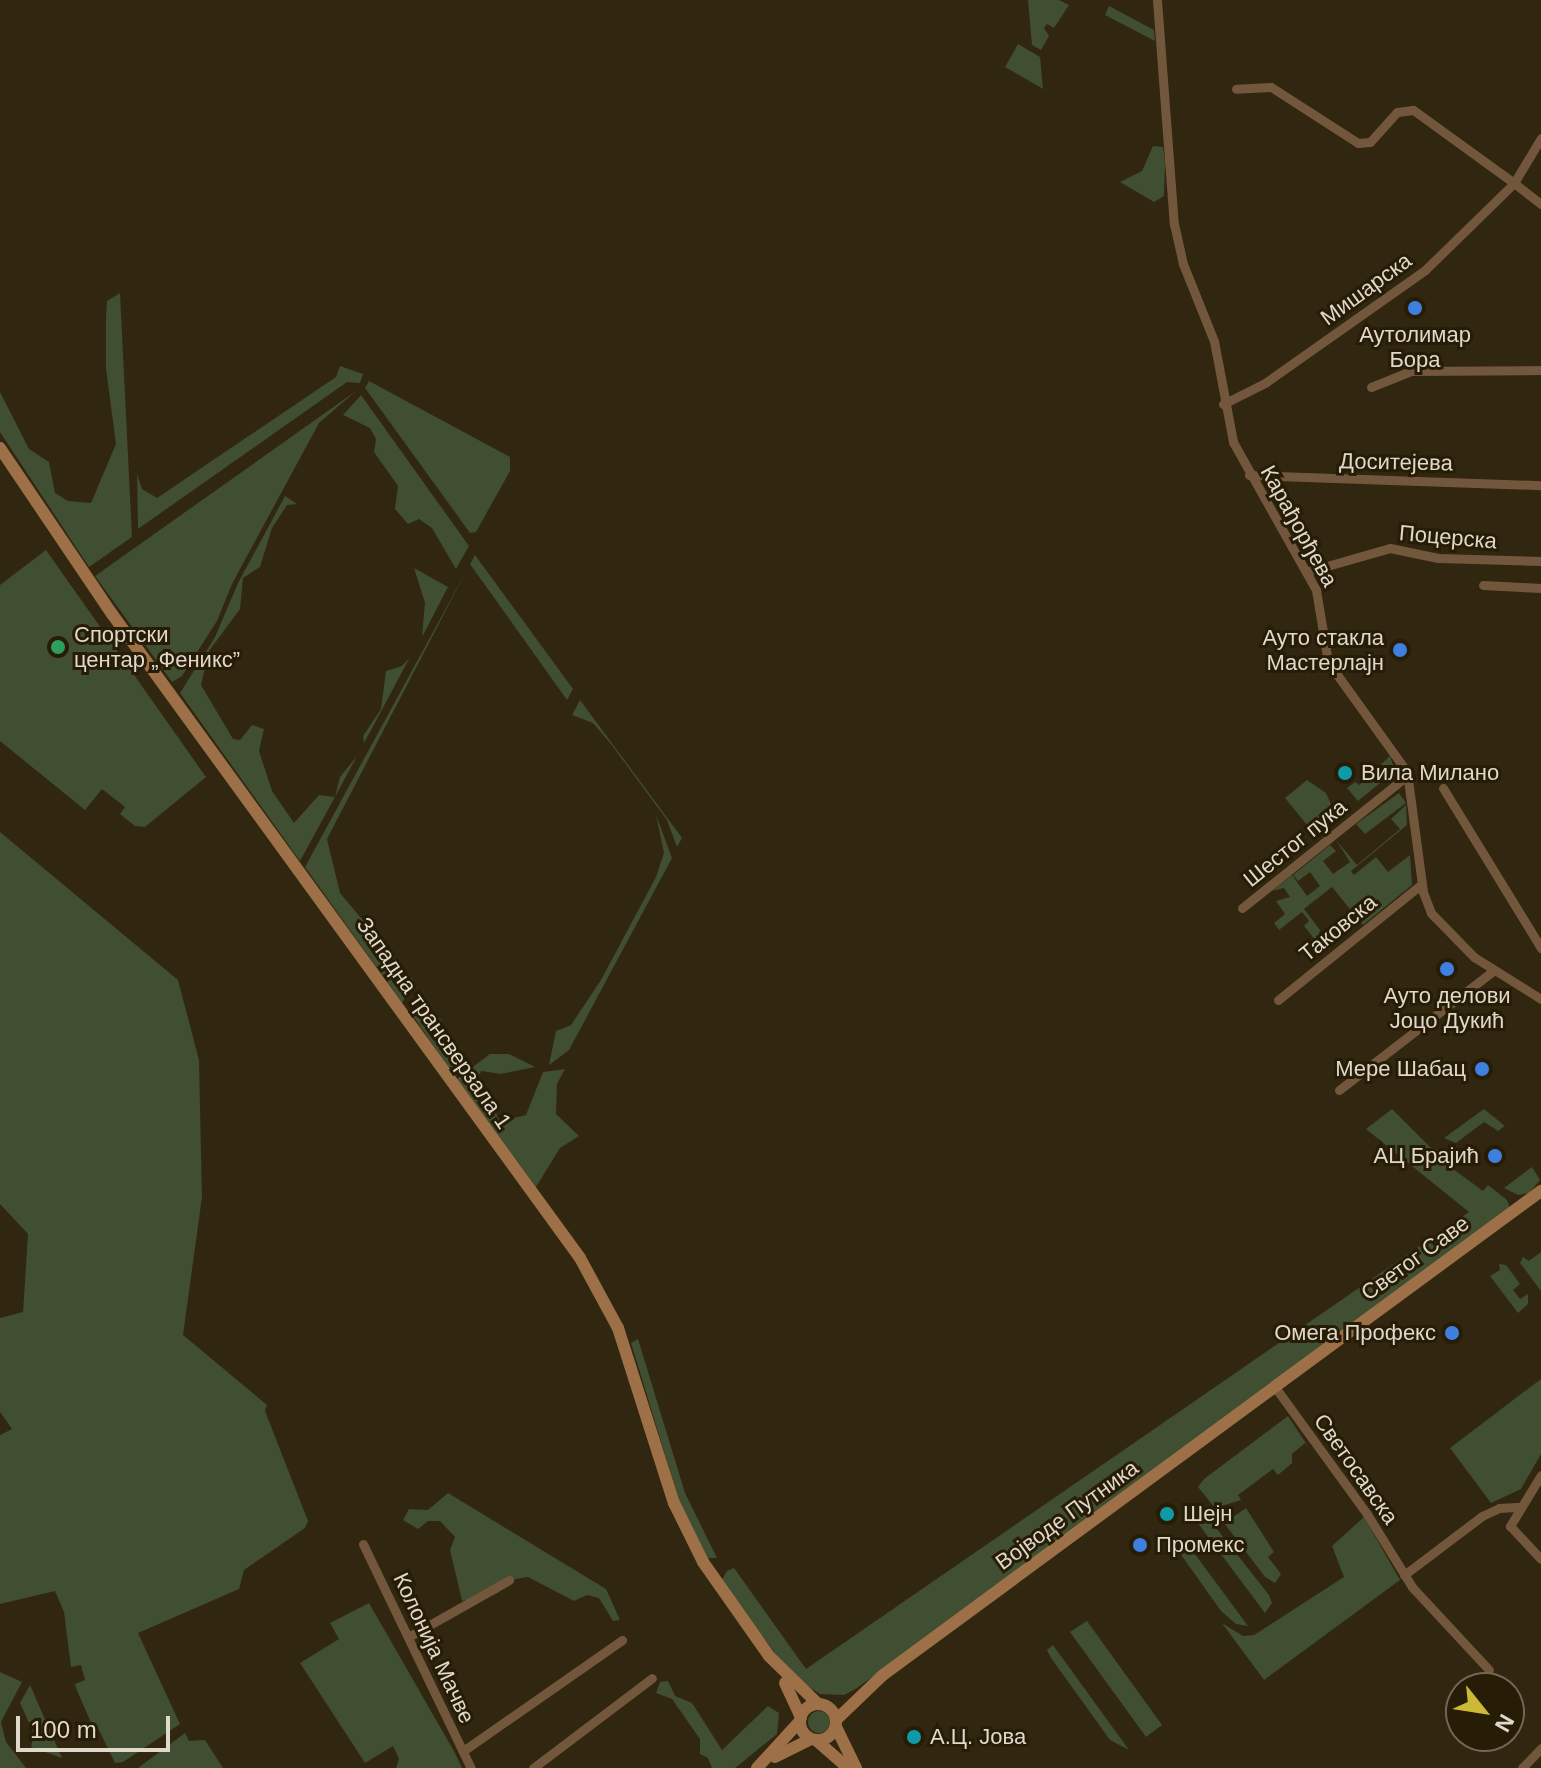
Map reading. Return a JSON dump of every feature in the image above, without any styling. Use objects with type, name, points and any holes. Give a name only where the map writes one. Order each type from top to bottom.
[{"type":"main road","name":"Западна трансверзала 1","points":[[0,448],[112,614],[580,1258],[618,1328],[687,1531],[713,1579],[769,1656],[814,1740],[848,1768]]},
{"type":"main road","name":"Светог Саве","points":[[1275,1387],[1541,1191]]},
{"type":"main road","name":"Војводе Путника","points":[[814,1740],[828,1737],[836,1724],[883,1675],[1275,1387]]},
{"type":"main road","name":"Западна трансверзала 1","points":[[769,1656],[820,1704],[836,1724],[856,1768]]},
{"type":"main road","name":"Војводе Путника","points":[[801,1719],[820,1704],[883,1675]]},
{"type":"main road","points":[[758,1768],[801,1719]]},
{"type":"main road","points":[[758,1768],[814,1740]]},
{"type":"street","name":"Карађорђева","points":[[1157,0],[1174,224],[1183,264],[1214,341],[1226,423],[1249,475],[1306,572],[1324,613],[1328,662],[1408,775],[1422,884],[1439,926],[1494,970],[1541,999]]},
{"type":"street","points":[[1236,89],[1271,87],[1358,143],[1370,142],[1397,112],[1413,110],[1541,204]]},
{"type":"street","name":"Мишарска","points":[[1223,404],[1265,383],[1425,270],[1514,183],[1541,138]]},
{"type":"street","points":[[1371,387],[1411,371],[1541,370]]},
{"type":"street","name":"Доситејева","points":[[1249,475],[1541,485]]},
{"type":"street","name":"Поцерска","points":[[1306,572],[1390,548],[1438,558],[1541,561]]},
{"type":"street","points":[[1483,585],[1541,588]]},
{"type":"street","name":"Шестог пука","points":[[1242,908],[1408,775]]},
{"type":"street","points":[[1443,788],[1541,948]]},
{"type":"street","name":"Таковска","points":[[1278,1000],[1422,884]]},
{"type":"street","points":[[1339,1090],[1494,970]]},
{"type":"street","name":"Светосавска","points":[[1275,1387],[1367,1514],[1404,1575],[1489,1670]]},
{"type":"street","points":[[1540,1478],[1510,1526],[1541,1559]]},
{"type":"street","points":[[1404,1575],[1482,1516],[1499,1508],[1521,1507]]},
{"type":"street","name":"Колонија Мачве","points":[[363,1544],[471,1768]]},
{"type":"street","points":[[410,1636],[509,1580]]},
{"type":"street","points":[[463,1751],[622,1640]]},
{"type":"street","points":[[533,1768],[652,1678]]},
{"type":"street","points":[[1522,1768],[1541,1748]]},
{"type":"green space","points":[[1028,0],[1059,0],[1069,5],[1054,28],[1047,24],[1044,28],[1049,36],[1041,50],[1032,45]]},
{"type":"green space","points":[[1109,6],[1154,30],[1155,41],[1105,15]]},
{"type":"green space","points":[[1018,44],[1040,57],[1043,89],[1005,67]]},
{"type":"green space","points":[[1153,146],[1163,147],[1165,163],[1164,196],[1154,202],[1120,182],[1142,171]]},
{"type":"green space","points":[[120,293],[132,537],[89,567],[0,432],[0,392],[29,449],[49,462],[55,493],[68,501],[91,503],[116,444],[106,369],[106,318],[107,301]]},
{"type":"green space","points":[[340,366],[363,374],[360,383],[347,382],[138,529],[137,474],[142,489],[157,498],[336,377]]},
{"type":"green space","points":[[369,381],[510,457],[510,471],[476,532],[470,533],[365,388]]},
{"type":"green space","points":[[356,391],[319,423],[232,584],[217,621],[182,676],[172,682],[95,576]]},
{"type":"green space","points":[[361,395],[469,546],[456,569],[432,528],[419,519],[408,524],[395,509],[398,486],[374,452],[376,439],[370,428],[343,415]]},
{"type":"green space","points":[[285,496],[297,504],[287,505],[272,528],[260,567],[243,578],[240,609],[209,651],[201,685],[233,739],[240,740],[252,725],[264,729],[259,751],[272,791],[294,823],[319,795],[335,797],[300,861],[180,693],[215,637],[238,583]]},
{"type":"green space","name":"Спортски центар „Феникс”","points":[[46,550],[206,777],[145,827],[135,826],[120,814],[125,807],[102,789],[85,810],[0,741],[0,585]]},
{"type":"green space","points":[[475,555],[573,689],[567,700],[470,564]]},
{"type":"green space","points":[[414,568],[448,587],[422,637],[425,603]]},
{"type":"green space","points":[[468,568],[327,839],[340,893],[414,981],[402,1003],[305,867]]},
{"type":"green space","points":[[410,657],[364,743],[363,736],[381,709],[386,671],[402,666]]},
{"type":"green space","points":[[580,700],[682,838],[677,847],[667,820],[611,744],[593,723],[572,715]]},
{"type":"green space","points":[[357,756],[335,797],[340,777]]},
{"type":"green space","points":[[1390,756],[1395,771],[1358,801],[1347,788],[1355,782],[1359,785]]},
{"type":"green space","points":[[1307,780],[1326,793],[1337,818],[1316,836],[1285,798]]},
{"type":"green space","points":[[1399,793],[1406,803],[1365,834],[1356,824]]},
{"type":"green space","points":[[1406,805],[1407,825],[1351,871],[1354,875],[1376,857],[1388,872],[1410,855],[1412,885],[1363,925],[1332,887],[1304,909],[1320,930],[1317,942],[1304,926],[1309,921],[1302,912],[1279,930],[1274,923],[1285,914],[1276,901],[1290,897],[1284,888],[1272,891],[1292,875],[1307,896],[1320,886],[1310,872],[1298,881],[1293,875],[1330,845],[1336,851],[1323,861],[1333,874],[1350,862],[1336,840],[1357,865],[1400,829],[1391,819]]},
{"type":"green space","points":[[656,815],[672,858],[569,1050],[549,1065],[556,1031],[571,1025],[601,980],[656,877],[664,853]]},
{"type":"green space","points":[[0,832],[178,980],[199,1060],[202,1197],[183,1335],[267,1405],[265,1411],[308,1521],[305,1528],[244,1570],[239,1589],[138,1633],[180,1724],[123,1762],[115,1763],[99,1730],[95,1732],[76,1688],[75,1684],[85,1680],[81,1665],[71,1667],[64,1612],[55,1591],[0,1604],[0,1435],[12,1429],[0,1412],[0,1318],[23,1312],[28,1234],[0,1204]]},
{"type":"green space","points":[[417,1001],[442,1020],[445,1043],[467,1061],[460,1067],[448,1067],[411,1013]]},
{"type":"green space","points":[[490,1054],[509,1054],[535,1067],[501,1074],[481,1071],[478,1077],[500,1121],[526,1115],[543,1072],[565,1069],[557,1084],[556,1114],[579,1136],[560,1148],[536,1187],[457,1079]]},
{"type":"green space","points":[[1392,1109],[1430,1147],[1445,1152],[1442,1161],[1483,1191],[1488,1185],[1507,1200],[1511,1211],[857,1688],[844,1695],[820,1694],[792,1676],[721,1581],[727,1571],[734,1568],[806,1669],[1469,1212],[1366,1129]]},
{"type":"green space","points":[[1484,1109],[1505,1126],[1498,1131],[1484,1122],[1456,1143],[1444,1138]]},
{"type":"green space","points":[[1532,1167],[1540,1180],[1529,1193],[1518,1195],[1504,1188]]},
{"type":"green space","points":[[1541,1252],[1541,1291],[1520,1263],[1523,1257],[1529,1261]]},
{"type":"green space","points":[[1499,1264],[1506,1265],[1520,1284],[1513,1290],[1520,1299],[1528,1294],[1528,1304],[1518,1313],[1490,1276],[1500,1270]]},
{"type":"green space","points":[[638,1339],[685,1493],[717,1558],[706,1558],[681,1507],[631,1343]]},
{"type":"green space","points":[[1541,1379],[1541,1454],[1521,1489],[1491,1503],[1450,1448]]},
{"type":"green space","points":[[1288,1416],[1309,1448],[1305,1443],[1292,1454],[1292,1463],[1278,1475],[1273,1469],[1238,1495],[1241,1500],[1215,1508],[1198,1487],[1204,1479]]},
{"type":"green space","points":[[448,1493],[606,1589],[620,1620],[613,1621],[599,1598],[587,1595],[574,1601],[528,1577],[509,1580],[498,1593],[462,1601],[450,1550],[455,1537],[440,1521],[428,1521],[418,1529],[403,1520],[409,1509],[428,1510]]},
{"type":"green space","points":[[1246,1508],[1274,1552],[1268,1557],[1281,1574],[1275,1583],[1265,1577],[1224,1523]]},
{"type":"green space","points":[[1202,1510],[1269,1595],[1272,1603],[1265,1613],[1191,1514]]},
{"type":"green space","points":[[1364,1517],[1400,1580],[1264,1680],[1222,1623],[1243,1636],[1254,1635],[1344,1577],[1332,1546]]},
{"type":"green space","points":[[1186,1542],[1248,1626],[1236,1624],[1221,1611],[1177,1549]]},
{"type":"green space","points":[[369,1603],[462,1768],[396,1768],[399,1759],[393,1746],[365,1763],[300,1663],[339,1639],[330,1623]]},
{"type":"green space","points":[[1087,1621],[1162,1725],[1146,1737],[1070,1632]]},
{"type":"green space","points":[[1053,1645],[1129,1750],[1110,1740],[1051,1658],[1047,1650]]},
{"type":"green space","points":[[0,1672],[22,1682],[1,1722],[6,1742],[26,1768],[0,1768]]},
{"type":"green space","points":[[668,1681],[675,1696],[692,1703],[722,1750],[768,1706],[779,1713],[777,1734],[735,1768],[712,1768],[708,1758],[700,1754],[700,1739],[672,1699],[656,1693],[660,1682]]},
{"type":"green space","points":[[30,1685],[62,1758],[31,1747],[34,1734],[20,1703]]},
{"type":"green space","points":[[815,1711],[823,1711],[830,1722],[823,1733],[815,1733],[808,1726],[808,1718]]},
{"type":"green space","points":[[185,1733],[189,1741],[205,1740],[223,1768],[138,1768]]},
{"type":"place","name":"Аутолимар Бора","points":[[1415,308]]},
{"type":"place","name":"Спортски центар „Феникс”","points":[[58,647]]},
{"type":"place","name":"Ауто стакла Мастерлајн","points":[[1400,650]]},
{"type":"place","name":"Вила Милано","points":[[1345,773]]},
{"type":"place","name":"Ауто делови Јоцо Дукић","points":[[1447,969]]},
{"type":"place","name":"Мере Шабац","points":[[1482,1069]]},
{"type":"place","name":"АЦ Брајић","points":[[1495,1156]]},
{"type":"place","name":"Омега Профекс","points":[[1452,1333]]},
{"type":"place","name":"Шејн","points":[[1167,1514]]},
{"type":"place","name":"Промекс","points":[[1140,1545]]},
{"type":"place","name":"А.Ц. Јова","points":[[914,1737]]}]
